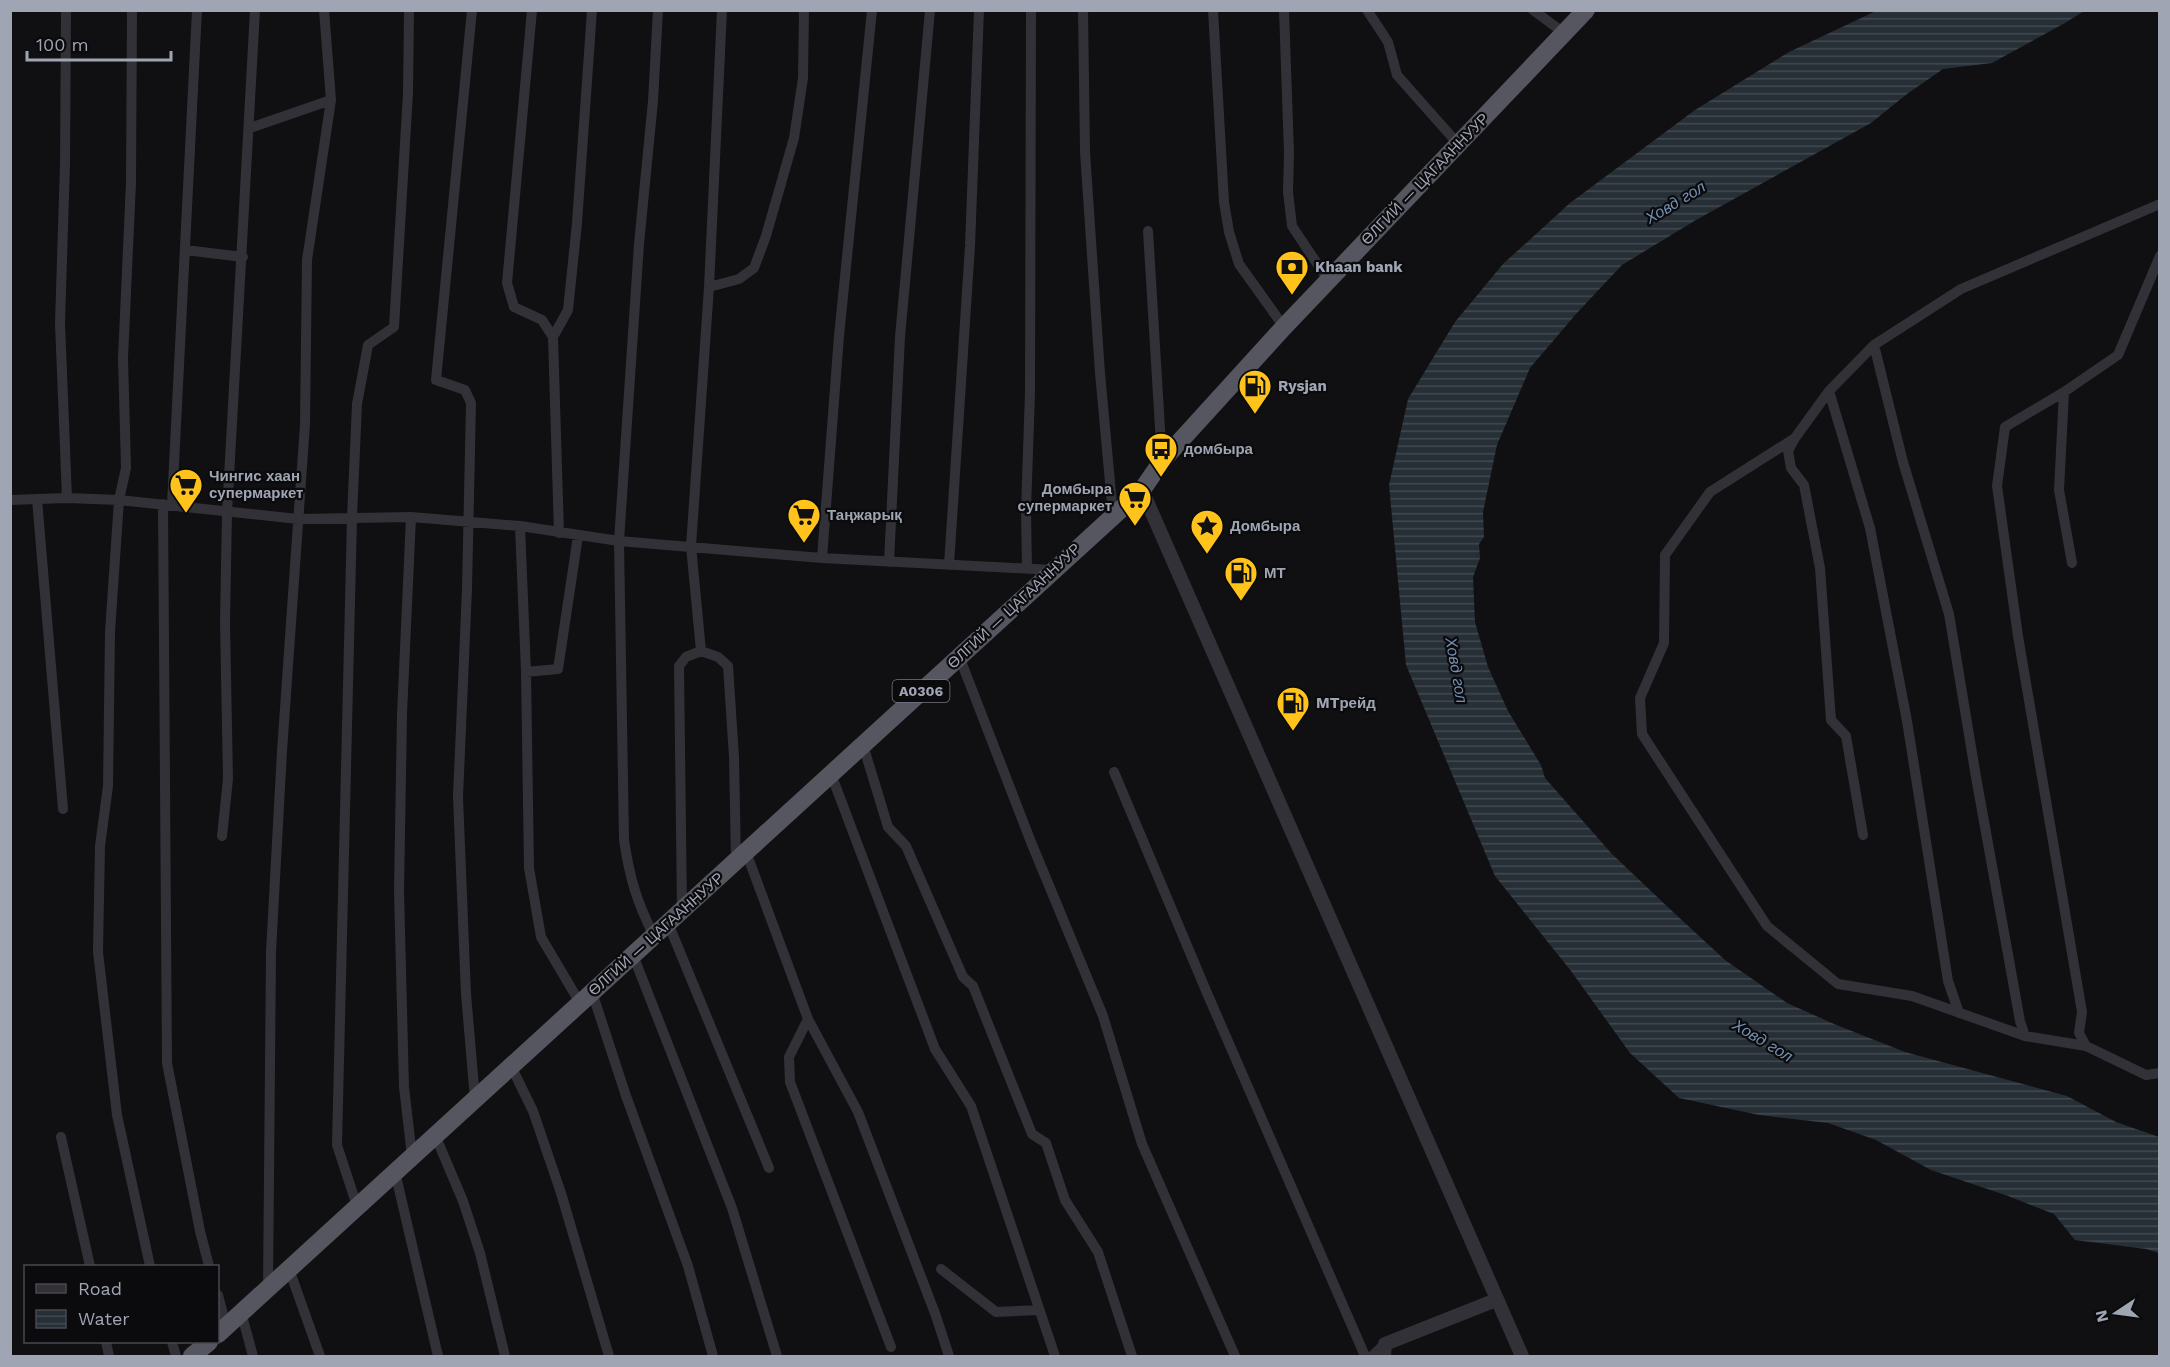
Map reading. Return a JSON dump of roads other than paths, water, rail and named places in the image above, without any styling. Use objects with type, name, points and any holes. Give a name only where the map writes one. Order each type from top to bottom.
[{"type":"highway","name":"ӨЛГИЙ — ЦАГААННУУР","points":[[222,1330],[1113,514],[1142,490],[1162,461],[1284,327],[1586,10]]},
{"type":"highway","points":[[192,1356],[207,1343]]},
{"type":"street","points":[[66,10],[65,164],[60,323],[67,498]]},
{"type":"street","points":[[132,10],[131,183],[123,358],[126,468],[119,500],[110,632],[108,786],[100,846],[98,952],[117,1115],[150,1265]]},
{"type":"street","points":[[197,10],[185,250],[168,504],[167,1063],[209,1265]]},
{"type":"street","points":[[222,836],[228,779],[225,621],[227,513],[255,10]]},
{"type":"street","points":[[268,1288],[271,952],[305,424],[307,260],[331,100],[324,10]]},
{"type":"street","points":[[357,1206],[338,1145],[352,518],[357,404],[369,345],[394,327],[408,93],[409,10]]},
{"type":"street","points":[[472,10],[436,380],[465,390],[471,403],[469,522],[458,796],[466,994],[476,1098]]},
{"type":"street","points":[[532,10],[507,283],[514,307],[542,320],[553,337]]},
{"type":"street","points":[[559,533],[553,337],[568,310],[578,223],[592,10]]},
{"type":"street","points":[[654,936],[638,905],[629,873],[624,840],[619,541],[639,244],[653,101],[658,10]]},
{"type":"street","points":[[701,651],[691,546],[709,287],[722,10]]},
{"type":"street","points":[[709,287],[739,279],[753,268],[766,236],[794,138],[803,78],[804,10]]},
{"type":"street","points":[[822,558],[839,336],[872,10]]},
{"type":"street","points":[[889,562],[900,337],[930,10]]},
{"type":"street","points":[[949,566],[970,246],[979,10]]},
{"type":"street","points":[[1027,568],[1031,10]]},
{"type":"street","points":[[1083,10],[1085,152],[1100,374],[1113,514]]},
{"type":"street","points":[[1212,10],[1224,202],[1229,232],[1239,264],[1284,327]]},
{"type":"street","points":[[1284,10],[1289,153],[1288,192],[1292,226],[1328,280]]},
{"type":"street","points":[[1367,10],[1388,42],[1397,75],[1459,145]]},
{"type":"street","points":[[1533,10],[1564,33]]},
{"type":"street","points":[[250,128],[331,100]]},
{"type":"street","points":[[1863,835],[1846,736],[1831,720],[1820,568],[1804,485],[1791,468],[1788,451],[1828,391],[1874,345],[1961,289],[2160,204]]},
{"type":"street","points":[[1148,231],[1162,461]]},
{"type":"street","points":[[185,250],[243,257]]},
{"type":"street","points":[[2086,1046],[2079,1032],[2082,1012],[2080,998],[2018,636],[1997,486],[2005,427],[2064,392],[2118,355],[2160,256]]},
{"type":"street","points":[[1874,345],[1902,462],[1949,614],[1980,800],[2020,1021],[2025,1036]]},
{"type":"street","points":[[1828,391],[1870,528],[1907,721],[1948,981],[1959,1013]]},
{"type":"street","points":[[2064,392],[2059,490],[2072,563]]},
{"type":"street","points":[[1795,438],[1710,492],[1665,555],[1664,643],[1640,698],[1642,734],[1767,926],[1838,984],[1912,996],[2025,1036],[2086,1046],[2146,1075],[2160,1073]]},
{"type":"street","points":[[1142,490],[1522,1356]]},
{"type":"street","points":[[10,500],[67,498],[119,500],[298,519],[411,518],[520,526],[619,541],[822,558],[1053,570]]},
{"type":"street","points":[[37,499],[63,809]]},
{"type":"street","points":[[411,518],[402,714],[399,891],[404,1087],[412,1156]]},
{"type":"street","points":[[520,526],[526,672],[529,868],[541,937],[586,998],[626,1096],[688,1266],[712,1356]]},
{"type":"street","points":[[526,672],[558,669],[578,536]]},
{"type":"street","points":[[769,1168],[675,917],[679,666],[686,657],[701,651],[718,657],[728,666],[741,856],[808,1019],[858,1112],[949,1356]]},
{"type":"street","points":[[959,656],[1031,842],[1103,1016],[1142,1144],[1235,1356]]},
{"type":"street","points":[[863,745],[888,827],[906,846],[963,977],[973,986],[1032,1134],[1046,1143],[1065,1200],[1098,1252],[1132,1356]]},
{"type":"street","points":[[1114,772],[1207,993],[1365,1356]]},
{"type":"street","points":[[831,774],[935,1050],[971,1106],[1055,1356]]},
{"type":"street","points":[[633,955],[732,1208],[777,1356]]},
{"type":"street","points":[[808,1019],[789,1057],[790,1082],[891,1347]]},
{"type":"street","points":[[511,1066],[533,1111],[561,1192],[609,1356]]},
{"type":"street","points":[[435,1136],[464,1201],[480,1253],[505,1356]]},
{"type":"street","points":[[61,1137],[90,1265]]},
{"type":"street","points":[[395,1172],[438,1356]]},
{"type":"street","points":[[289,1269],[320,1356]]},
{"type":"street","points":[[941,1269],[996,1312],[1040,1310]]},
{"type":"street","points":[[1372,1356],[1496,1300]]},
{"type":"street","points":[[219,1304],[222,1330]]},
{"type":"street","points":[[241,1312],[253,1356]]},
{"type":"water","name":"Ховд гол","points":[[1876,11],[2084,11],[1992,63],[1943,69],[1871,123],[1696,220],[1622,265],[1530,368],[1497,445],[1483,512],[1484,537],[1479,544],[1480,558],[1473,577],[1475,622],[1488,667],[1508,711],[1541,765],[1545,778],[1612,854],[1725,960],[1787,1003],[1834,1024],[1905,1052],[2067,1096],[2116,1122],[2159,1137],[2159,1253],[2146,1249],[2075,1240],[2054,1214],[1931,1170],[1876,1140],[1828,1123],[1759,1115],[1679,1098],[1630,1053],[1571,971],[1495,876],[1406,665],[1389,485],[1408,399],[1455,322],[1503,264],[1570,203],[1695,110],[1789,52]]},
{"type":"place","name":"Khaan bank","points":[[1292,296]]},
{"type":"place","name":"Rysjan","points":[[1255,415]]},
{"type":"place","name":"домбыра","points":[[1161,478]]},
{"type":"place","name":"Чингис хаан супермаркет","points":[[186,514]]},
{"type":"place","name":"Домбыра супермаркет","points":[[1135,527]]},
{"type":"place","name":"Таңжарық","points":[[804,544]]},
{"type":"place","name":"Домбыра","points":[[1207,555]]},
{"type":"place","name":"МТ","points":[[1241,602]]},
{"type":"place","name":"MTрейд","points":[[1293,732]]}]
